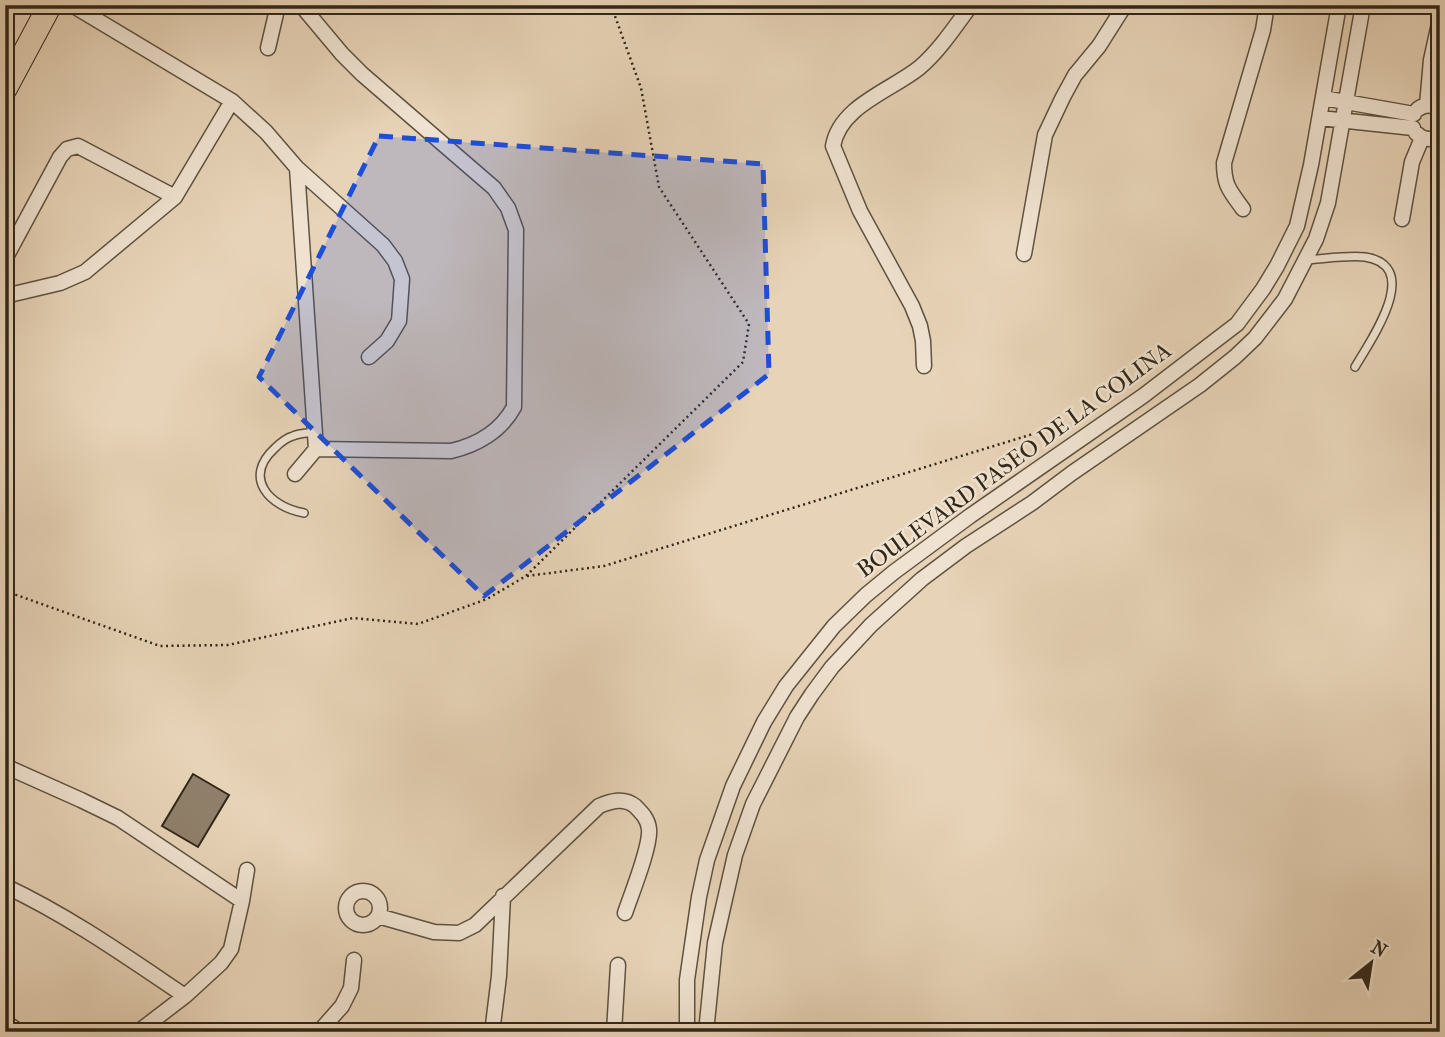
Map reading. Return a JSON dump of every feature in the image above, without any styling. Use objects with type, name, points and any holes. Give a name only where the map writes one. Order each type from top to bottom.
[{"type":"main road","points":[[5,89],[50,5]]},
{"type":"street","points":[[72,5],[232,101],[297,168],[383,245],[396,261],[402,279],[399,321],[387,341],[369,357]]},
{"type":"street","points":[[268,47],[278,5]]},
{"type":"street","points":[[301,5],[362,74],[494,188],[508,208],[516,230],[514,407],[508,418],[470,446],[451,451],[316,449]]},
{"type":"street","points":[[924,366],[920,326],[912,306],[860,211],[833,146],[835,135],[842,123],[857,109],[920,67],[971,5]]},
{"type":"street","points":[[1024,254],[1045,135],[1076,75],[1099,46],[1125,5]]},
{"type":"street","points":[[1243,209],[1227,187],[1224,163],[1263,30],[1267,5]]},
{"type":"street","name":"BOULEVARD PASEO DE LA COLINA","points":[[687,1032],[687,980],[707,860],[733,786],[786,685],[834,626],[866,595],[970,516],[1171,376],[1237,324],[1264,289],[1297,226],[1320,118],[1339,5]]},
{"type":"street","name":"BOULEVARD PASEO DE LA COLINA","points":[[706,1032],[715,943],[735,855],[753,804],[812,694],[832,667],[871,625],[922,579],[1200,385],[1255,338],[1285,299],[1316,239],[1328,203],[1363,5]]},
{"type":"street","points":[[1402,219],[1418,109],[1433,108],[1431,60],[1440,19]]},
{"type":"street","points":[[1323,99],[1346,103],[1416,127],[1432,139],[1440,135]]},
{"type":"street","points":[[5,296],[60,283],[85,272],[175,197],[232,101]]},
{"type":"street","points":[[1320,118],[1416,127]]},
{"type":"street","points":[[5,258],[60,157],[67,149],[78,146],[175,197]]},
{"type":"street","points":[[295,474],[316,449],[297,168]]},
{"type":"street","points":[[5,766],[118,818],[242,901]]},
{"type":"street","points":[[378,915],[434,932],[459,933],[475,925],[599,806],[613,800],[631,803],[645,816],[649,829],[647,844],[625,913]]},
{"type":"street","points":[[138,1032],[185,996],[221,963],[231,948],[247,870]]},
{"type":"street","points":[[5,886],[99,938],[185,996]]},
{"type":"street","points":[[701,886],[726,894]]},
{"type":"street","points":[[491,1030],[499,976],[503,896]]},
{"type":"street","points":[[319,1032],[342,1006],[351,988],[354,960]]},
{"type":"street","points":[[614,1032],[618,965]]},
{"type":"street","points":[[5,1021],[20,1032]]},
{"type":"lane","points":[[1306,260],[1365,257],[1384,264],[1391,274],[1392,288],[1383,319],[1355,367]]},
{"type":"lane","points":[[304,513],[283,507],[269,496],[262,486],[261,470],[271,451],[284,441],[293,435],[314,432]]},
{"type":"path","points":[[526,576],[604,566],[1036,433],[1065,451]]},
{"type":"highlighted area","points":[[379,136],[763,164],[769,374],[484,596],[259,377]]},
{"type":"building","points":[[193,774],[229,795],[198,847],[162,826]]}]
